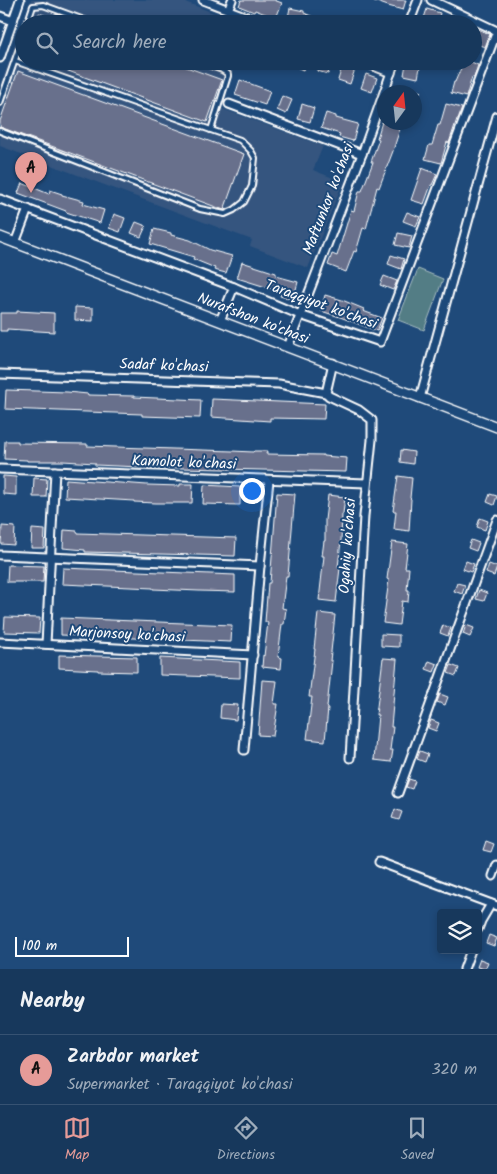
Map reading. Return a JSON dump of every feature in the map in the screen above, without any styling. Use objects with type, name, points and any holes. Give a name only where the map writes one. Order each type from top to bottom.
[{"type":"street","points":[[0,58],[20,0]]},
{"type":"street","points":[[203,0],[241,15]]},
{"type":"street","points":[[228,10],[232,0]]},
{"type":"street","points":[[412,15],[418,0]]},
{"type":"street","points":[[431,0],[463,15]]},
{"type":"street","points":[[0,16],[13,21]]},
{"type":"street","points":[[482,24],[497,31]]},
{"type":"street","name":"Taraqqiyot ko'chasi","points":[[0,198],[234,287],[300,315],[380,342],[497,31]]},
{"type":"street","points":[[384,70],[391,73]]},
{"type":"street","name":"Maftunkor ko'chasi","points":[[288,347],[392,70]]},
{"type":"street","points":[[229,104],[362,154]]},
{"type":"street","points":[[420,398],[497,116]]},
{"type":"street","points":[[15,243],[28,209]]},
{"type":"street","name":"Nurafshon ko'chasi","points":[[0,237],[497,427]]},
{"type":"street","points":[[220,321],[234,287]]},
{"type":"street","points":[[326,393],[332,363]]},
{"type":"street","name":"Sadaf ko'chasi","points":[[0,374],[262,383],[279,384],[326,393]]},
{"type":"street","name":"Ogahiy ko'chasi","points":[[326,393],[359,410],[372,420],[372,440],[366,483],[350,758]]},
{"type":"street","name":"Kamolot ko'chasi","points":[[0,469],[366,483]]},
{"type":"street","points":[[46,644],[55,472]]},
{"type":"street","points":[[244,750],[260,566],[270,480]]},
{"type":"street","points":[[398,793],[497,520]]},
{"type":"street","points":[[0,555],[260,566]]},
{"type":"street","name":"Marjonsoy ko'chasi","points":[[0,642],[253,655]]},
{"type":"street","points":[[379,862],[494,905],[482,920]]},
{"type":"street","points":[[493,876],[497,865]]},
{"type":"street","points":[[464,969],[470,954]]},
{"type":"lane","points":[[31,15],[34,6],[43,5],[70,15]]},
{"type":"lane","points":[[0,103],[15,60]]},
{"type":"lane","points":[[0,131],[200,209],[225,214],[244,202],[252,186],[254,158],[251,151],[240,140],[43,70]]},
{"type":"lane","points":[[211,130],[228,76],[222,70]]},
{"type":"shaded area","points":[[31,0],[180,0],[219,15],[26,15]]},
{"type":"shaded area","points":[[15,45],[15,70],[233,70],[220,108],[323,146],[313,170],[343,182],[308,268],[250,246],[252,240],[0,146],[0,87]]},
{"type":"green space","points":[[418,269],[443,279],[424,330],[398,320]]},
{"type":"building","points":[[241,0],[274,0],[282,3],[277,15],[268,15],[255,10],[254,12],[239,6]]},
{"type":"building","points":[[374,0],[406,0],[403,10]]},
{"type":"building","points":[[290,8],[304,11],[304,13],[309,15],[288,15]]},
{"type":"building","points":[[427,9],[440,13],[440,15],[425,15]]},
{"type":"building","points":[[482,31],[490,34],[485,47],[482,46]]},
{"type":"building","points":[[65,70],[195,70],[222,80],[207,122]]},
{"type":"building","points":[[317,70],[329,70],[328,74]]},
{"type":"building","points":[[341,70],[355,70],[350,84],[338,80]]},
{"type":"building","points":[[405,70],[419,70],[418,78],[404,75]]},
{"type":"building","points":[[460,70],[476,70],[474,78],[472,77],[466,97],[451,93]]},
{"type":"building","points":[[18,71],[244,154],[224,210],[0,127],[0,121]]},
{"type":"building","points":[[366,74],[377,78],[372,92],[361,88]]},
{"type":"building","points":[[240,80],[270,91],[265,105],[235,95]]},
{"type":"building","points":[[282,96],[292,100],[286,114],[277,110]]},
{"type":"building","points":[[302,104],[314,108],[310,122],[298,119]]},
{"type":"building","points":[[446,104],[462,108],[449,143],[447,142],[441,163],[425,159],[429,145],[432,145],[438,125],[440,125]]},
{"type":"building","points":[[326,113],[358,124],[353,141],[339,137],[340,134],[321,128]]},
{"type":"building","points":[[380,130],[400,130],[379,188],[377,187],[366,229],[363,228],[356,252],[354,251],[346,272],[328,265],[332,254],[337,256],[351,210],[354,211],[359,191],[362,191],[373,162],[371,162],[379,139],[377,138]]},
{"type":"building","points":[[422,168],[437,174],[424,204],[411,200]]},
{"type":"building","points":[[22,183],[49,194],[50,190],[84,201],[83,204],[104,210],[100,223],[18,193]]},
{"type":"building","points":[[407,212],[420,217],[416,226],[403,221]]},
{"type":"building","points":[[114,214],[125,218],[120,232],[109,228]]},
{"type":"building","points":[[136,222],[146,226],[141,237],[131,233]]},
{"type":"building","points":[[154,229],[171,233],[171,235],[190,240],[210,250],[232,256],[226,273],[214,270],[215,268],[193,259],[194,257],[150,244]]},
{"type":"building","points":[[398,233],[412,236],[409,248],[395,245]]},
{"type":"building","points":[[391,255],[404,259],[401,269],[388,264]]},
{"type":"building","points":[[242,262],[276,273],[276,276],[298,282],[293,300],[280,296],[282,292],[237,278]]},
{"type":"building","points":[[384,276],[397,281],[393,290],[380,285]]},
{"type":"building","points":[[325,295],[342,300],[382,318],[377,331],[321,311]]},
{"type":"building","points":[[75,307],[93,308],[93,321],[75,320]]},
{"type":"building","points":[[17,311],[54,313],[54,332],[7,329],[7,331],[0,331],[0,313],[17,313]]},
{"type":"building","points":[[6,390],[201,400],[200,418],[5,409]]},
{"type":"building","points":[[212,399],[325,404],[324,419],[270,418],[270,421],[211,417]]},
{"type":"building","points":[[5,441],[18,441],[18,443],[87,444],[87,446],[267,451],[266,454],[323,455],[347,458],[346,472],[95,465],[95,463],[4,459]]},
{"type":"building","points":[[401,450],[414,452],[413,464],[400,462]]},
{"type":"building","points":[[3,476],[16,477],[16,495],[3,494]]},
{"type":"building","points":[[398,476],[412,478],[409,531],[394,529],[396,511],[393,511]]},
{"type":"building","points":[[34,478],[47,479],[46,497],[33,497]]},
{"type":"building","points":[[66,479],[147,485],[180,486],[180,484],[193,484],[192,503],[134,502],[65,497]]},
{"type":"building","points":[[204,485],[240,487],[240,505],[203,504]]},
{"type":"building","points":[[277,493],[295,494],[288,576],[286,576],[282,608],[286,609],[278,657],[282,658],[281,669],[262,667],[268,622],[265,622]]},
{"type":"building","points":[[490,494],[497,496],[494,505],[487,502]]},
{"type":"building","points":[[328,495],[345,497],[342,514],[338,567],[340,568],[336,602],[319,600]]},
{"type":"building","points":[[480,518],[488,521],[485,530],[477,527]]},
{"type":"building","points":[[2,526],[15,527],[14,545],[1,544]]},
{"type":"building","points":[[32,529],[45,530],[44,548],[31,548]]},
{"type":"building","points":[[64,530],[77,531],[77,533],[236,538],[235,556],[85,552],[85,550],[63,548]]},
{"type":"building","points":[[471,540],[479,543],[476,551],[468,548]]},
{"type":"building","points":[[392,542],[408,544],[405,568],[409,568],[408,602],[402,601],[399,625],[383,623]]},
{"type":"building","points":[[466,561],[474,564],[471,572],[463,569]]},
{"type":"building","points":[[489,564],[497,567],[494,576],[486,573]]},
{"type":"building","points":[[8,565],[44,566],[43,582],[7,582]]},
{"type":"building","points":[[63,568],[235,575],[235,592],[62,584]]},
{"type":"building","points":[[457,583],[465,585],[462,594],[454,591]]},
{"type":"building","points":[[479,590],[487,593],[484,601],[476,599]]},
{"type":"building","points":[[318,613],[335,615],[325,741],[307,739],[312,697],[309,697]]},
{"type":"building","points":[[5,617],[40,618],[39,633],[4,632]]},
{"type":"building","points":[[61,618],[232,625],[231,642],[61,635]]},
{"type":"building","points":[[443,625],[451,628],[448,636],[440,633]]},
{"type":"building","points":[[466,625],[474,628],[470,637],[463,634]]},
{"type":"building","points":[[381,634],[399,635],[399,647],[381,646]]},
{"type":"building","points":[[59,655],[137,657],[137,672],[59,668]]},
{"type":"building","points":[[160,658],[240,662],[240,678],[160,675]]},
{"type":"building","points":[[383,658],[397,659],[391,727],[393,727],[390,750],[393,750],[391,762],[374,760],[378,715],[376,715]]},
{"type":"building","points":[[429,661],[437,664],[434,672],[426,669]]},
{"type":"building","points":[[451,665],[459,668],[456,676],[448,673]]},
{"type":"building","points":[[262,680],[277,681],[274,704],[278,704],[273,736],[258,735]]},
{"type":"building","points":[[440,694],[448,697],[445,705],[437,702]]},
{"type":"building","points":[[221,704],[238,705],[236,720],[220,718]]},
{"type":"building","points":[[431,720],[439,723],[436,731],[428,728]]},
{"type":"building","points":[[420,751],[428,754],[425,762],[417,759]]},
{"type":"building","points":[[409,779],[415,781],[412,789],[406,787]]},
{"type":"building","points":[[395,809],[402,812],[399,820],[392,818]]},
{"type":"building","points":[[486,841],[494,844],[491,852],[483,850]]},
{"type":"building","points":[[489,935],[497,938],[494,946],[486,943]]},
{"type":"building","points":[[480,959],[488,962],[485,969],[477,967]]},
{"type":"place","name":"Zarbdor market","points":[[31,193]]}]
